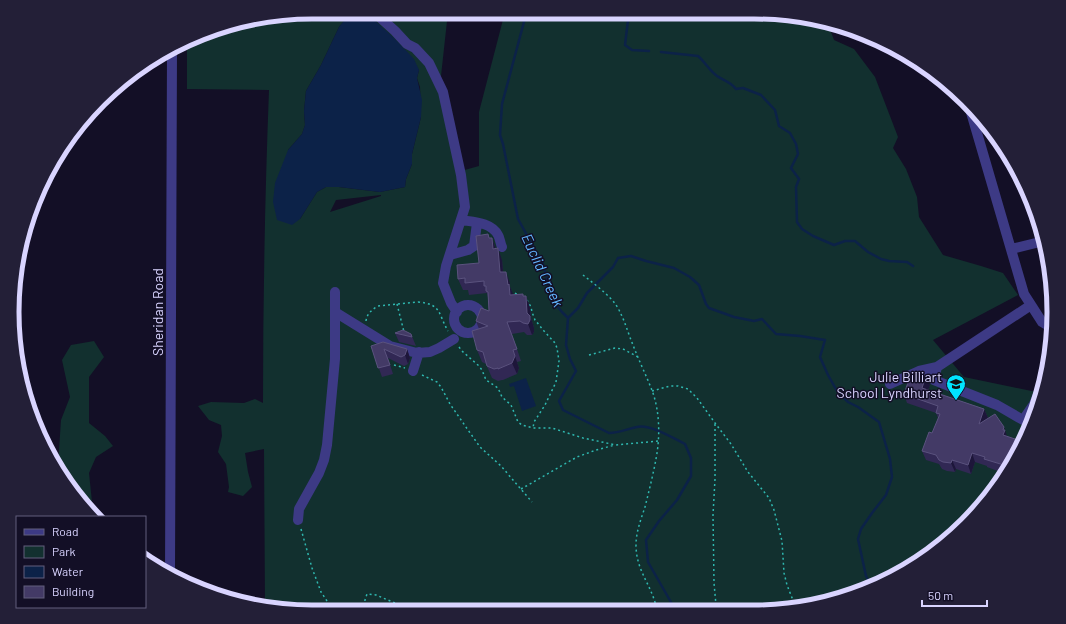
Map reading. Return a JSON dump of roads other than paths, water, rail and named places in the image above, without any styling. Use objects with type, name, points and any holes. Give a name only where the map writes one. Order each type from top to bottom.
[{"type":"street","points":[[382,19],[407,44],[415,48],[429,63],[443,92],[461,175],[465,207],[446,266],[443,283],[451,303],[457,312]]},
{"type":"street","name":"Sheridan Road","points":[[170,569],[172,54]]},
{"type":"street","points":[[973,117],[1024,294],[1042,322],[1046,325]]},
{"type":"street","points":[[461,220],[487,225],[498,235],[502,247]]},
{"type":"street","points":[[450,255],[468,250],[474,246],[477,223]]},
{"type":"street","points":[[1011,249],[1038,242]]},
{"type":"street","points":[[298,520],[299,509],[319,473],[324,460],[335,359],[335,292]]},
{"type":"street","points":[[890,384],[919,371],[937,367],[1031,305]]},
{"type":"street","points":[[335,312],[390,346],[419,352],[430,352],[454,339]]},
{"type":"street","points":[[414,371],[419,352]]},
{"type":"street","points":[[937,367],[934,380],[997,405],[1023,420],[1029,411]]},
{"type":"water","points":[[345,19],[373,19],[414,59],[419,70],[417,78],[422,100],[421,117],[412,154],[412,164],[406,179],[405,187],[380,192],[326,187],[317,192],[300,219],[292,225],[277,220],[273,202],[275,183],[288,150],[302,134],[305,125],[304,111],[306,91],[321,65],[339,27]]},
{"type":"water","points":[[526,378],[536,406],[522,411],[514,386],[510,387],[509,384]]},
{"type":"waterway","name":"Euclid Creek","points":[[525,19],[502,104],[500,135],[518,219],[543,264],[551,294],[557,306],[568,318],[578,308],[587,293],[613,267],[618,258],[631,256],[674,268],[690,277],[699,285],[709,308],[734,317],[754,321],[762,319],[776,334],[825,340],[820,357],[828,375],[837,391],[848,402],[858,407],[879,422],[890,459],[892,477],[886,495],[861,529],[858,539],[866,576],[869,582]]},
{"type":"waterway","points":[[628,19],[625,45],[632,50],[649,51]]},
{"type":"waterway","points":[[661,52],[698,56],[717,76],[734,86],[736,89],[743,88],[761,95],[775,110],[779,126],[790,133],[796,144],[798,154],[791,168],[799,179],[796,187],[797,222],[802,229],[813,236],[834,245],[845,241],[855,241],[868,252],[881,259],[907,262],[913,266]]},
{"type":"waterway","points":[[568,318],[566,345],[570,359],[576,371],[559,401],[563,410],[609,433],[620,432],[637,427],[655,429],[685,444],[691,458],[691,476],[677,500],[659,521],[646,540],[648,562],[673,605]]},
{"type":"place","name":"Julie Billiart School Lyndhurst","points":[[956,401]]}]
